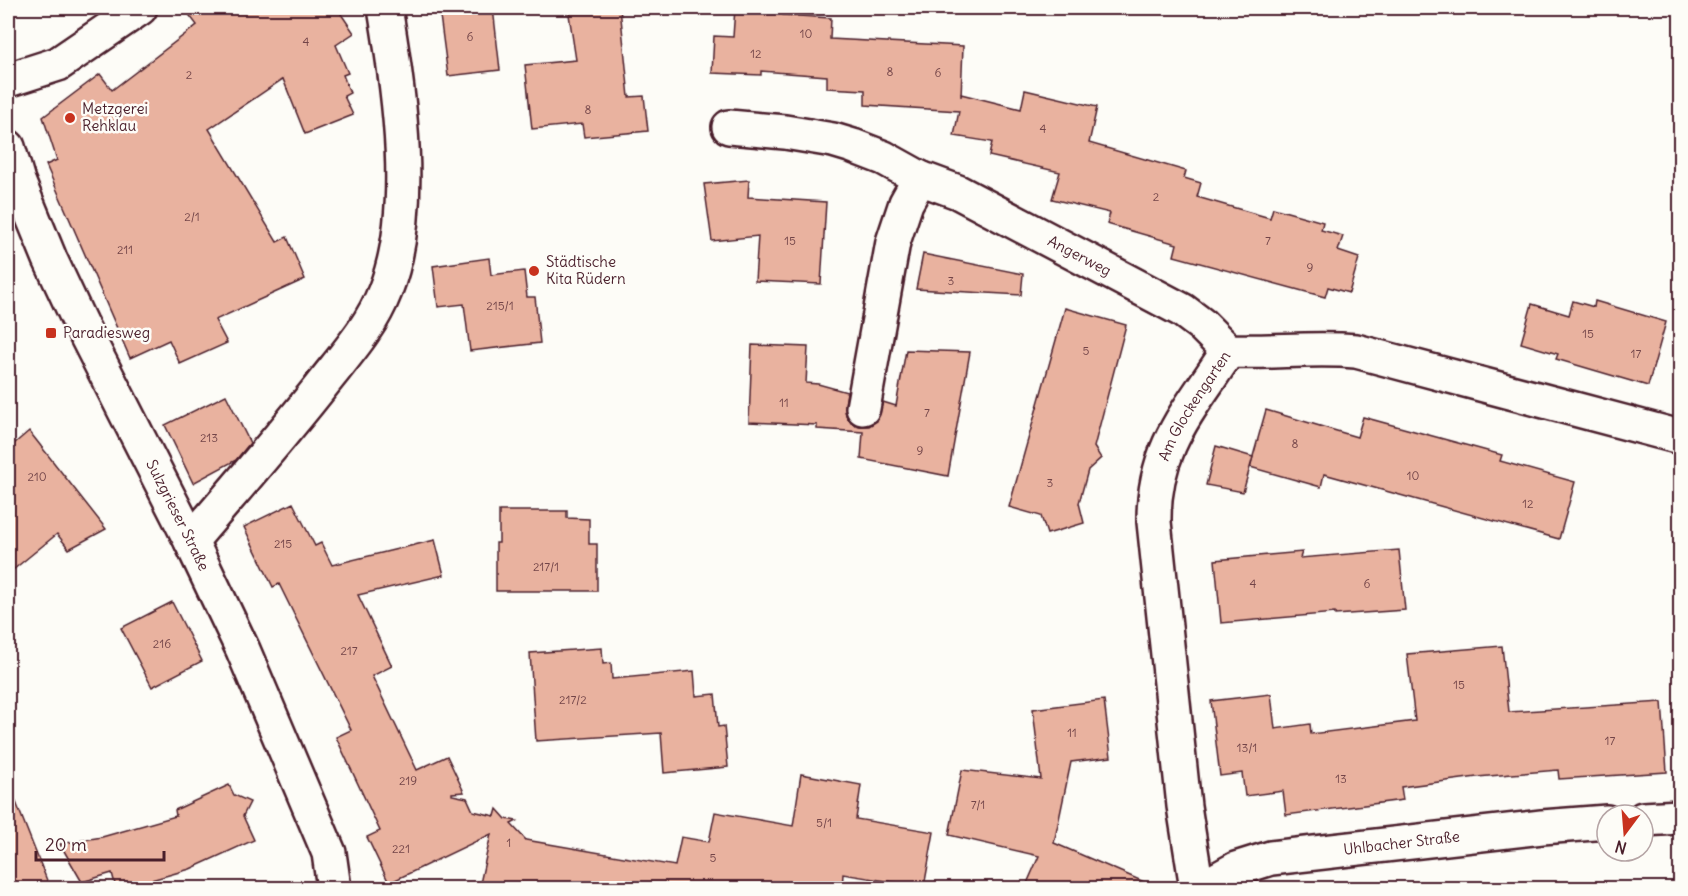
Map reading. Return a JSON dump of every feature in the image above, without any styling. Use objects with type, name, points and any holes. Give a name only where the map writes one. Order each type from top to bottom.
[{"type":"street","points":[[8,80],[58,64],[140,8]]},
{"type":"street","points":[[191,541],[314,396],[369,324],[385,291],[396,252],[403,183],[399,120],[385,8]]},
{"type":"street","name":"Angerweg","points":[[729,127],[785,132],[833,140],[871,152],[920,178],[958,192],[1182,310],[1202,325],[1228,351]]},
{"type":"street","name":"Sulzgrieser Straße","points":[[8,150],[30,211],[75,313],[191,541],[243,650],[325,844],[331,863],[334,888]]},
{"type":"street","points":[[863,408],[893,242],[906,203],[920,178]]},
{"type":"street","name":"Am Glockengarten","points":[[1197,888],[1180,772],[1154,522],[1155,496],[1159,469],[1169,442],[1228,351],[1272,352],[1319,349],[1356,351],[1680,437]]},
{"type":"street","points":[[1655,818],[1680,817]]},
{"type":"street","name":"Uhlbacher Straße","points":[[1202,888],[1236,869],[1271,858],[1595,823]]},
{"type":"building","points":[[184,8],[337,8],[354,33],[336,45],[348,73],[343,75],[350,93],[344,96],[353,115],[305,134],[283,79],[209,129],[277,242],[287,237],[305,279],[215,320],[227,343],[180,364],[169,340],[130,358],[46,165],[57,160],[43,117],[100,74],[112,90],[197,25]]},
{"type":"building","points":[[439,8],[493,8],[500,70],[448,76]]},
{"type":"building","points":[[568,8],[620,8],[629,97],[644,96],[648,131],[584,137],[582,124],[532,129],[525,65],[576,60]]},
{"type":"building","points":[[735,8],[783,10],[783,15],[831,18],[830,39],[963,46],[961,94],[1021,109],[1025,90],[1097,107],[1089,143],[1186,171],[1184,178],[1201,183],[1197,197],[1270,218],[1273,208],[1323,222],[1321,230],[1343,236],[1338,251],[1359,258],[1349,293],[1328,287],[1325,297],[1174,256],[1177,244],[1107,224],[1110,213],[1052,199],[1060,172],[989,156],[992,142],[954,136],[959,111],[865,105],[865,90],[827,88],[827,76],[761,71],[761,75],[712,73],[714,36],[733,37]]},
{"type":"building","points":[[749,180],[748,197],[826,202],[821,284],[755,281],[758,236],[712,241],[704,184]]},
{"type":"building","points":[[923,254],[1023,274],[1021,295],[916,289]]},
{"type":"building","name":"Städtische Kita Rüdern","points":[[489,258],[491,275],[524,271],[527,297],[535,297],[540,343],[470,351],[464,304],[438,307],[433,266]]},
{"type":"building","points":[[1573,301],[1594,307],[1595,301],[1666,322],[1648,386],[1556,359],[1558,354],[1521,343],[1532,304],[1569,315]]},
{"type":"building","points":[[1065,308],[1126,325],[1094,447],[1101,458],[1088,470],[1079,503],[1084,523],[1047,534],[1041,516],[1009,507]]},
{"type":"building","points":[[752,345],[808,347],[806,383],[847,392],[846,415],[851,423],[860,426],[869,426],[877,421],[883,402],[896,406],[906,350],[970,352],[948,476],[861,459],[863,432],[817,429],[817,425],[749,422]]},
{"type":"building","points":[[226,395],[250,443],[236,460],[193,483],[165,425]]},
{"type":"building","points":[[1266,410],[1357,437],[1363,417],[1502,455],[1500,461],[1575,482],[1559,539],[1324,474],[1321,487],[1250,467]]},
{"type":"building","points":[[29,431],[106,529],[69,549],[57,534],[8,574],[8,449]]},
{"type":"building","points":[[1216,446],[1253,457],[1243,492],[1206,485]]},
{"type":"building","points":[[293,503],[315,546],[321,543],[332,565],[435,540],[444,575],[358,595],[392,666],[372,676],[417,770],[447,756],[464,792],[452,793],[452,795],[467,798],[473,811],[495,816],[497,809],[506,819],[517,821],[511,824],[526,840],[675,866],[681,837],[709,842],[715,812],[793,826],[801,774],[861,785],[856,819],[934,832],[924,887],[843,874],[842,888],[479,888],[491,834],[389,883],[367,837],[380,831],[336,737],[351,730],[279,584],[273,587],[244,527]]},
{"type":"building","points":[[499,511],[567,511],[567,518],[589,519],[589,544],[597,544],[597,591],[496,591]]},
{"type":"building","points":[[1399,550],[1405,610],[1335,615],[1335,613],[1221,623],[1215,560],[1302,552],[1300,558]]},
{"type":"building","points":[[172,602],[202,661],[152,687],[121,628]]},
{"type":"building","points":[[1502,646],[1509,712],[1662,702],[1667,772],[1559,779],[1558,770],[1477,777],[1401,787],[1403,800],[1286,815],[1283,791],[1245,796],[1242,773],[1220,776],[1211,701],[1271,694],[1275,729],[1310,724],[1311,734],[1415,721],[1407,654]]},
{"type":"building","points":[[602,648],[603,664],[611,663],[612,679],[694,671],[696,696],[715,694],[718,727],[724,726],[728,767],[664,773],[661,733],[536,741],[530,653]]},
{"type":"building","points":[[1104,700],[1111,757],[1071,762],[1054,843],[1158,888],[1025,888],[1039,856],[949,835],[962,770],[1041,779],[1033,709]]},
{"type":"building","points":[[229,785],[234,795],[250,802],[243,816],[254,840],[190,869],[123,888],[116,888],[112,873],[82,882],[60,844],[102,837],[176,816],[175,810]]},
{"type":"building","points":[[10,787],[50,888],[8,888],[8,788]]},
{"type":"place","name":"Metzgerei Rehklau","points":[[70,118]]},
{"type":"place","name":"Städtische Kita Rüdern","points":[[534,271]]},
{"type":"place","name":"Paradiesweg","points":[[51,333]]}]
